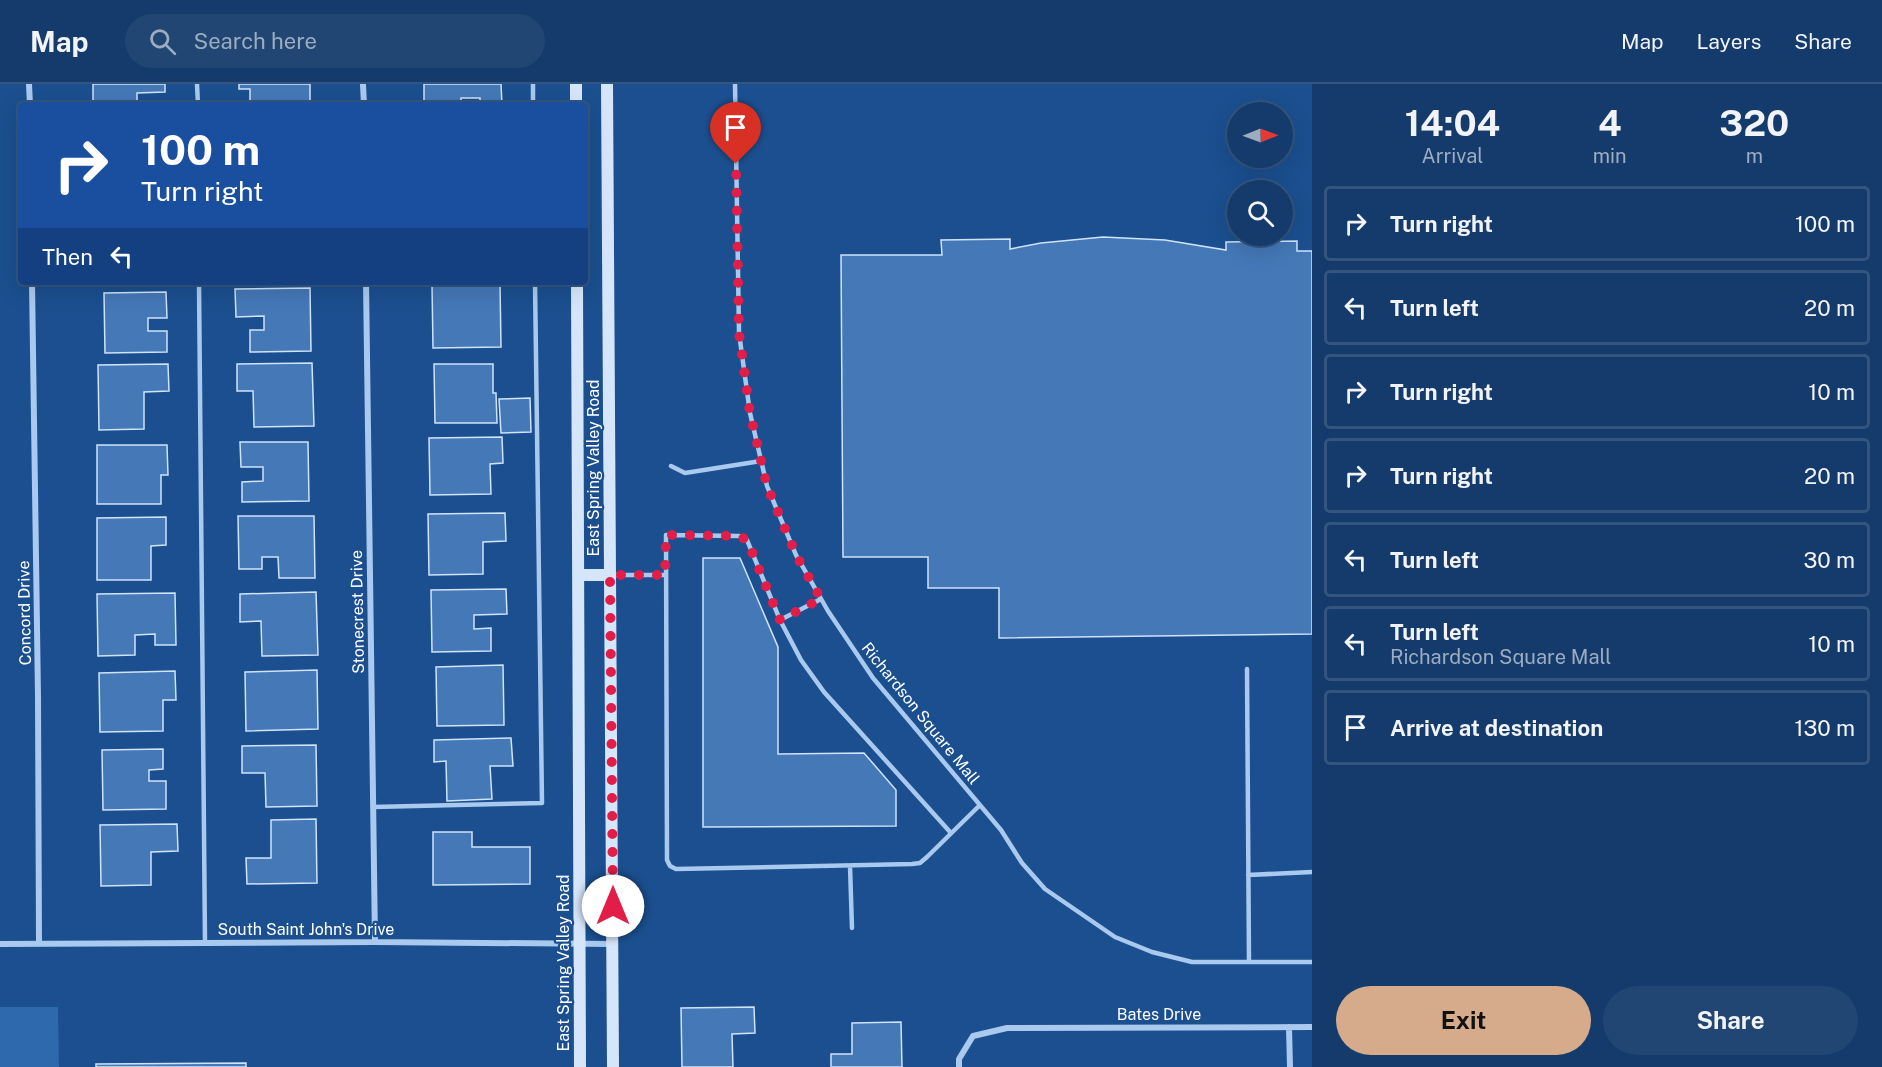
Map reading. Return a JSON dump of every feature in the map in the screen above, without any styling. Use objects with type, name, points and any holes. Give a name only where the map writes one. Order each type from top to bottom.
[{"type":"street","points":[[29,84],[30,102]]},
{"type":"street","points":[[363,84],[364,102]]},
{"type":"street","points":[[576,84],[576,102]]},
{"type":"street","name":"East Spring Valley Road","points":[[607,84],[613,1067]]},
{"type":"street","name":"Concord Drive","points":[[32,285],[39,696],[39,944]]},
{"type":"street","name":"Stonecrest Drive","points":[[366,285],[375,942]]},
{"type":"street","name":"East Spring Valley Road","points":[[577,285],[580,1067]]},
{"type":"street","points":[[579,575],[610,575]]},
{"type":"street","name":"South Saint John's Drive","points":[[0,945],[375,942],[613,944]]},
{"type":"street","points":[[1289,1027],[1290,1067]]},
{"type":"street","name":"Bates Drive","points":[[959,1067],[959,1059],[973,1036],[1007,1028],[1312,1027]]},
{"type":"lane","points":[[197,84],[198,102]]},
{"type":"lane","points":[[533,84],[533,102]]},
{"type":"lane","name":"Richardson Square Mall","points":[[735,84],[739,333],[750,413],[767,486],[796,555],[821,599],[873,678],[1001,830],[1022,863],[1045,889],[1115,937],[1152,952],[1192,962],[1312,962]]},
{"type":"lane","points":[[199,285],[205,943]]},
{"type":"lane","points":[[374,807],[542,803],[535,285]]},
{"type":"lane","points":[[671,466],[685,473],[761,461]]},
{"type":"lane","points":[[951,833],[824,692],[801,660],[780,620],[747,540],[744,537],[666,535],[667,860],[670,866],[676,869],[920,863],[980,805]]},
{"type":"lane","points":[[610,575],[665,575]]},
{"type":"lane","points":[[780,620],[821,599]]},
{"type":"lane","points":[[1247,669],[1249,962]]},
{"type":"lane","points":[[850,866],[852,928]]},
{"type":"lane","points":[[1248,875],[1312,872]]},
{"type":"shaded area","points":[[0,1007],[58,1007],[59,1067],[0,1067]]},
{"type":"building","points":[[93,84],[165,84],[165,92],[137,93],[137,102],[93,102]]},
{"type":"building","points":[[239,84],[310,84],[310,102],[250,102],[250,89],[239,89]]},
{"type":"building","points":[[424,84],[501,84],[502,102],[480,102],[480,98],[461,98],[461,102],[424,102]]},
{"type":"building","points":[[1103,237],[1165,240],[1226,250],[1226,242],[1227,246],[1293,246],[1293,241],[1297,241],[1297,251],[1312,251],[1312,634],[999,638],[999,588],[928,588],[928,557],[843,557],[841,255],[942,255],[941,240],[1010,239],[1010,249],[1041,243]]},
{"type":"building","points":[[432,285],[500,285],[501,347],[433,348]]},
{"type":"building","points":[[310,288],[311,351],[250,352],[250,330],[264,330],[264,316],[236,317],[235,289]]},
{"type":"building","points":[[166,292],[167,318],[148,318],[148,331],[167,331],[167,352],[105,353],[104,293]]},
{"type":"building","points":[[312,363],[314,426],[254,427],[253,391],[237,391],[237,364]]},
{"type":"building","points":[[168,364],[169,391],[144,392],[144,429],[99,430],[98,365]]},
{"type":"building","points":[[434,364],[493,364],[493,393],[496,393],[497,423],[435,423]]},
{"type":"building","points":[[530,398],[531,432],[501,433],[499,399]]},
{"type":"building","points":[[502,437],[503,463],[490,464],[491,494],[430,495],[429,438]]},
{"type":"building","points":[[240,442],[308,442],[309,501],[242,502],[242,482],[263,481],[263,467],[241,467]]},
{"type":"building","points":[[97,445],[167,445],[168,475],[161,475],[161,504],[97,504]]},
{"type":"building","points":[[505,513],[506,541],[483,542],[483,574],[429,575],[428,514]]},
{"type":"building","points":[[238,516],[314,516],[315,578],[279,578],[278,557],[262,557],[262,569],[239,569]]},
{"type":"building","points":[[166,517],[166,545],[151,546],[151,580],[97,580],[97,518]]},
{"type":"building","points":[[703,558],[740,558],[778,647],[778,754],[864,753],[896,790],[896,826],[703,827]]},
{"type":"building","points":[[506,589],[507,614],[474,615],[474,629],[491,628],[491,651],[432,652],[431,590]]},
{"type":"building","points":[[316,592],[318,655],[262,656],[261,621],[240,622],[240,594]]},
{"type":"building","points":[[175,593],[176,645],[155,645],[155,634],[135,635],[135,655],[98,656],[97,594]]},
{"type":"building","points":[[503,665],[504,725],[437,726],[436,667]]},
{"type":"building","points":[[317,670],[318,729],[246,731],[245,672]]},
{"type":"building","points":[[175,671],[176,700],[163,700],[163,731],[100,732],[99,673]]},
{"type":"building","points":[[511,738],[513,766],[490,766],[492,799],[447,801],[446,761],[434,762],[434,740]]},
{"type":"building","points":[[316,745],[317,806],[266,807],[265,773],[242,773],[242,746]]},
{"type":"building","points":[[163,749],[163,769],[149,770],[149,781],[166,781],[166,809],[103,810],[102,750]]},
{"type":"building","points":[[316,819],[317,883],[247,884],[246,858],[271,858],[271,820]]},
{"type":"building","points":[[177,824],[178,851],[151,852],[151,885],[101,886],[100,825]]},
{"type":"building","points":[[433,832],[472,832],[472,847],[530,847],[530,884],[433,885]]},
{"type":"building","points":[[754,1007],[755,1033],[732,1034],[733,1067],[682,1067],[681,1008]]},
{"type":"building","points":[[901,1022],[902,1067],[831,1067],[831,1054],[852,1054],[852,1023]]},
{"type":"building","points":[[246,1063],[246,1067],[96,1067],[96,1064]]},
{"type":"building","points":[[246,1063],[246,1067],[96,1067],[96,1064]]},
{"type":"route","points":[[613,906],[610,575],[665,575],[666,535],[739,536],[747,540],[780,620],[821,599],[796,555],[767,486],[750,413],[739,333],[736,164]]}]
